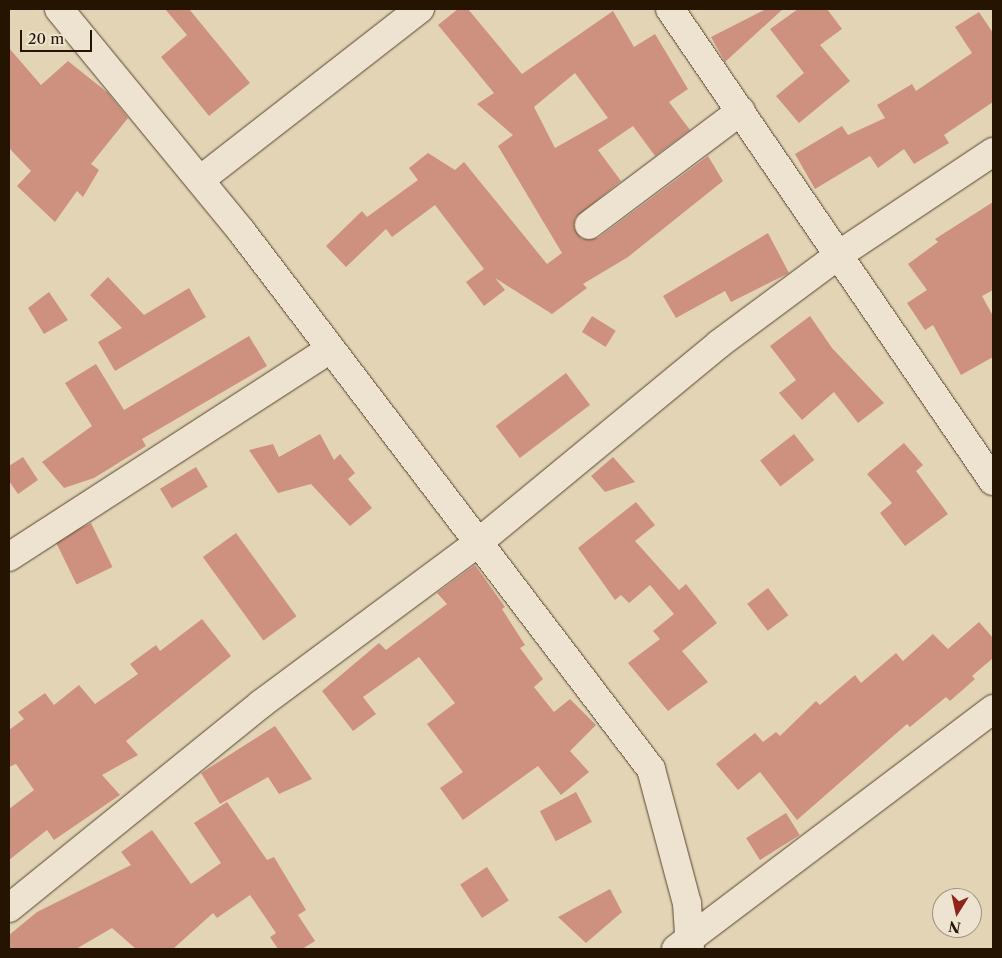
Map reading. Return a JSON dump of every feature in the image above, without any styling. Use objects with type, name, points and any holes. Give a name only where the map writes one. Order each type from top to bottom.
[{"type":"street","points":[[59,9],[200,180],[651,769],[687,903],[685,946]]},
{"type":"street","points":[[200,180],[420,9]]},
{"type":"street","points":[[670,9],[840,254],[932,397],[993,482]]},
{"type":"street","points":[[589,225],[741,112]]},
{"type":"street","points":[[9,908],[261,704],[479,542],[719,344],[840,254],[993,152]]},
{"type":"street","points":[[9,557],[331,349]]},
{"type":"street","points":[[685,946],[993,709]]},
{"type":"building","points":[[165,9],[189,9],[250,83],[209,116],[161,57],[187,35]]},
{"type":"building","points":[[458,9],[468,9],[522,74],[613,11],[634,47],[655,34],[688,89],[669,102],[690,130],[655,156],[633,126],[598,150],[621,181],[575,218],[574,227],[582,239],[598,238],[708,156],[723,181],[628,257],[583,284],[587,288],[552,314],[495,278],[505,290],[484,306],[466,282],[484,269],[435,205],[392,237],[386,229],[346,267],[326,246],[362,211],[367,217],[418,180],[409,168],[428,153],[455,170],[464,162],[547,264],[562,253],[498,146],[513,135],[477,104],[494,93],[438,25]],"holes":[[[575,73],[608,118],[555,148],[534,107]]]},
{"type":"building","points":[[766,9],[783,9],[725,62],[711,37]]},
{"type":"building","points":[[798,9],[827,9],[842,29],[820,45],[850,81],[799,123],[776,96],[804,73],[770,29]]},
{"type":"building","points":[[979,12],[993,33],[993,102],[944,135],[949,143],[914,164],[904,149],[878,168],[870,156],[815,189],[795,154],[842,126],[848,135],[885,118],[877,105],[912,84],[916,91],[972,53],[955,27]]},
{"type":"building","points":[[9,48],[41,85],[68,61],[108,93],[128,118],[91,164],[99,170],[83,197],[77,191],[55,222],[17,186],[31,171],[9,148]]},
{"type":"building","points":[[993,202],[993,290],[982,296],[993,316],[993,357],[961,375],[933,325],[925,330],[907,303],[927,290],[908,264],[938,242],[935,239]]},
{"type":"building","points":[[768,233],[789,273],[731,302],[725,291],[676,318],[663,296]]},
{"type":"building","points":[[108,277],[144,315],[189,288],[206,317],[115,371],[98,342],[122,328],[90,295]]},
{"type":"building","points":[[49,292],[68,320],[44,334],[28,308]]},
{"type":"building","points":[[592,316],[616,331],[606,347],[582,332]]},
{"type":"building","points":[[810,316],[832,348],[884,403],[858,423],[834,392],[802,420],[779,393],[796,380],[770,346]]},
{"type":"building","points":[[249,336],[267,366],[142,439],[146,446],[94,478],[64,488],[42,462],[92,426],[65,383],[96,364],[124,410]]},
{"type":"building","points":[[566,373],[590,405],[520,458],[496,426]]},
{"type":"building","points":[[320,434],[334,460],[340,454],[355,473],[348,479],[372,508],[350,526],[311,484],[278,493],[249,450],[273,444],[279,457]]},
{"type":"building","points":[[794,434],[814,460],[780,486],[760,460]]},
{"type":"building","points":[[904,443],[923,465],[916,471],[948,514],[905,546],[880,513],[892,503],[867,474]]},
{"type":"building","points":[[23,457],[38,480],[18,494],[9,481],[9,466]]},
{"type":"building","points":[[613,457],[635,482],[605,492],[591,476]]},
{"type":"building","points":[[196,467],[208,487],[172,508],[160,489]]},
{"type":"building","points":[[636,502],[655,525],[635,541],[679,590],[686,584],[717,623],[682,651],[708,682],[668,711],[628,663],[660,639],[653,631],[674,614],[650,585],[629,603],[621,595],[615,600],[578,548]]},
{"type":"building","points":[[91,523],[112,567],[77,585],[55,541]]},
{"type":"building","points":[[236,533],[297,616],[263,640],[203,557]]},
{"type":"building","points":[[475,565],[505,607],[502,609],[525,645],[520,648],[543,679],[534,687],[554,712],[570,699],[596,725],[570,751],[589,772],[561,795],[538,766],[463,820],[440,788],[463,772],[427,724],[455,703],[419,657],[363,697],[376,714],[353,731],[322,691],[379,643],[386,650],[447,604],[437,593]]},
{"type":"building","points":[[768,588],[788,615],[768,631],[747,604]]},
{"type":"building","points":[[202,619],[231,656],[126,741],[138,755],[102,775],[120,795],[54,840],[47,830],[9,860],[9,809],[34,790],[16,764],[9,767],[9,730],[24,719],[18,712],[45,693],[54,705],[79,685],[95,704],[138,674],[130,664],[156,645],[160,651]]},
{"type":"building","points":[[979,622],[993,638],[993,658],[972,676],[975,679],[950,701],[946,697],[910,727],[907,724],[797,820],[760,772],[738,790],[716,764],[755,733],[763,742],[776,732],[780,736],[816,701],[820,705],[855,675],[861,683],[896,653],[903,661],[933,634],[948,649]]},
{"type":"building","points":[[275,726],[312,779],[279,794],[268,777],[220,804],[201,773]]},
{"type":"building","points":[[576,792],[592,822],[556,841],[540,811]]},
{"type":"building","points":[[227,802],[267,860],[274,857],[306,910],[298,915],[315,941],[302,949],[278,949],[270,937],[276,933],[250,895],[217,918],[213,913],[173,949],[136,949],[112,928],[76,949],[9,949],[9,935],[37,912],[131,865],[121,852],[152,830],[191,884],[221,863],[194,823]]},
{"type":"building","points":[[786,813],[800,835],[760,860],[746,838]]},
{"type":"building","points":[[487,867],[509,901],[482,918],[460,884]]},
{"type":"building","points":[[610,889],[622,912],[586,943],[558,917]]}]
